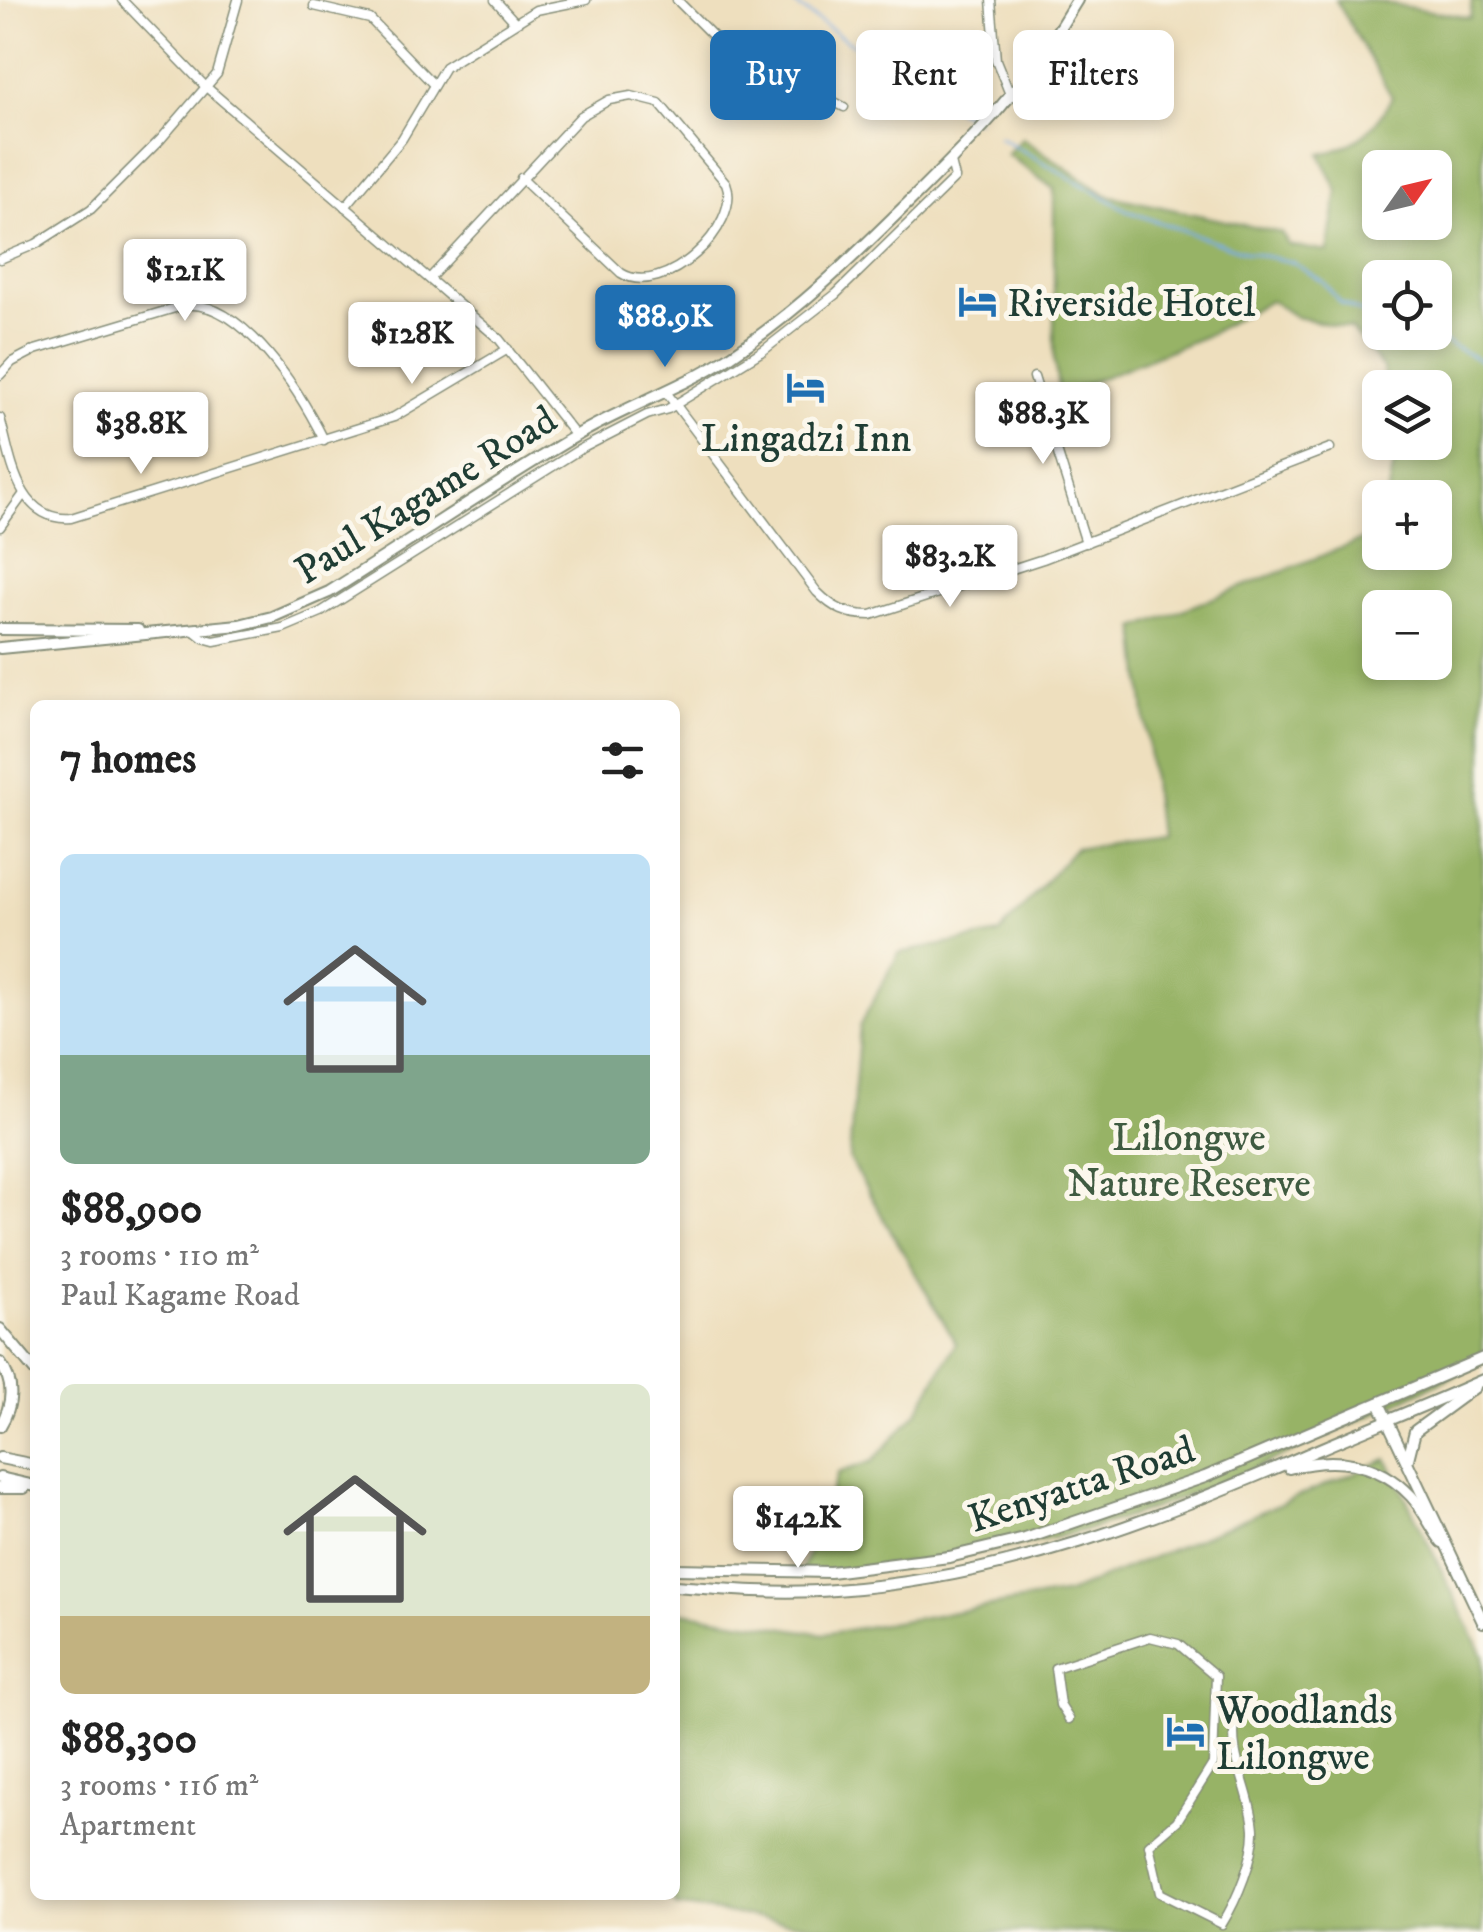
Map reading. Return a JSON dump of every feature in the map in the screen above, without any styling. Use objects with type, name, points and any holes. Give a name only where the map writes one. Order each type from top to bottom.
[{"type":"main road","name":"Paul Kagame Road","points":[[0,629],[193,630],[272,617],[312,602],[576,436],[730,356],[790,312],[832,278],[1011,98],[1045,54],[1077,0]]},
{"type":"main road","name":"Paul Kagame Road","points":[[0,651],[174,630]]},
{"type":"main road","points":[[0,1330],[30,1365]]},
{"type":"main road","name":"Kenyatta Road","points":[[680,1568],[830,1572],[949,1556],[1065,1527],[1205,1477],[1483,1358]]},
{"type":"main road","points":[[0,1363],[11,1396],[0,1426]]},
{"type":"main road","points":[[1408,1461],[1415,1431],[1483,1380]]},
{"type":"main road","name":"Kenyatta Road","points":[[680,1586],[764,1592],[834,1590],[968,1572],[1044,1555],[1256,1477],[1483,1380]]},
{"type":"main road","points":[[1379,1403],[1483,1622]]},
{"type":"main road","points":[[0,1458],[30,1464]]},
{"type":"main road","points":[[1256,1477],[1304,1464],[1356,1463],[1378,1472],[1410,1495],[1452,1554]]},
{"type":"main road","points":[[0,1478],[30,1485]]},
{"type":"main road","points":[[0,1488],[30,1486]]},
{"type":"street","points":[[122,0],[205,86],[430,278],[508,350],[576,436]]},
{"type":"street","points":[[0,259],[36,244],[90,209],[161,139],[220,67],[238,0]]},
{"type":"street","points":[[495,0],[514,22]]},
{"type":"street","points":[[345,207],[402,138],[448,65],[514,22],[547,6],[586,0]]},
{"type":"street","points":[[677,0],[715,38],[844,107]]},
{"type":"street","points":[[991,0],[996,60],[1011,98]]},
{"type":"street","points":[[314,6],[370,19],[434,85]]},
{"type":"street","points":[[430,278],[521,178],[589,110],[609,100],[640,96],[666,108],[726,184],[730,197],[716,230],[676,270],[660,278],[635,280],[621,273],[521,178]]},
{"type":"street","points":[[193,630],[214,641],[283,628],[321,612],[577,451],[674,405],[764,350],[836,294],[955,178],[951,162]]},
{"type":"street","points":[[0,375],[12,362],[35,350],[185,305],[204,306],[222,314],[273,358],[324,440]]},
{"type":"street","points":[[0,418],[23,494],[48,515],[71,518],[410,410],[508,350]]},
{"type":"street","points":[[1034,377],[1086,543]]},
{"type":"street","points":[[666,392],[817,592],[847,614],[871,615],[1086,543],[1330,448]]},
{"type":"street","points":[[0,527],[23,494]]},
{"type":"street","points":[[1069,1719],[1060,1705],[1055,1668],[1150,1637],[1178,1644],[1216,1676],[1213,1764],[1177,1822],[1149,1845],[1160,1893],[1222,1924],[1240,1896],[1254,1830],[1232,1736],[1236,1714]]},
{"type":"green space","name":"Lilongwe Nature Reserve","points":[[1336,0],[1368,0],[1470,18],[1472,0],[1483,0],[1483,1362],[1259,1466],[1121,1519],[1002,1548],[800,1576],[838,1473],[873,1461],[918,1411],[956,1343],[849,1159],[860,1025],[899,953],[999,934],[1075,848],[1158,837],[1136,628],[1362,540],[1362,570],[1452,570],[1452,480],[1391,480],[1395,460],[1452,460],[1452,370],[1383,370],[1368,350],[1452,350],[1452,260],[1362,260],[1362,342],[1351,329],[1296,317],[1270,300],[1205,336],[1059,395],[1054,359],[1054,189],[1007,154],[1022,138],[1106,195],[1282,233],[1288,245],[1328,252],[1338,191],[1320,154],[1354,142],[1379,118],[1392,97]]},
{"type":"green space","points":[[1387,1459],[1483,1655],[1483,1932],[861,1932],[676,1906],[674,1900],[680,1900],[680,1612],[824,1634],[1068,1593]]},
{"type":"waterway","points":[[789,0],[865,53],[977,121]]},
{"type":"waterway","points":[[999,137],[1130,212],[1245,252],[1292,262],[1322,281],[1341,303],[1362,313]]},
{"type":"waterway","points":[[1452,346],[1483,362]]},
{"type":"place","name":"Riverside Hotel","points":[[977,302]]},
{"type":"place","name":"Lingadzi Inn","points":[[806,387]]},
{"type":"place","name":"Woodlands Lilongwe","points":[[1186,1732]]}]
